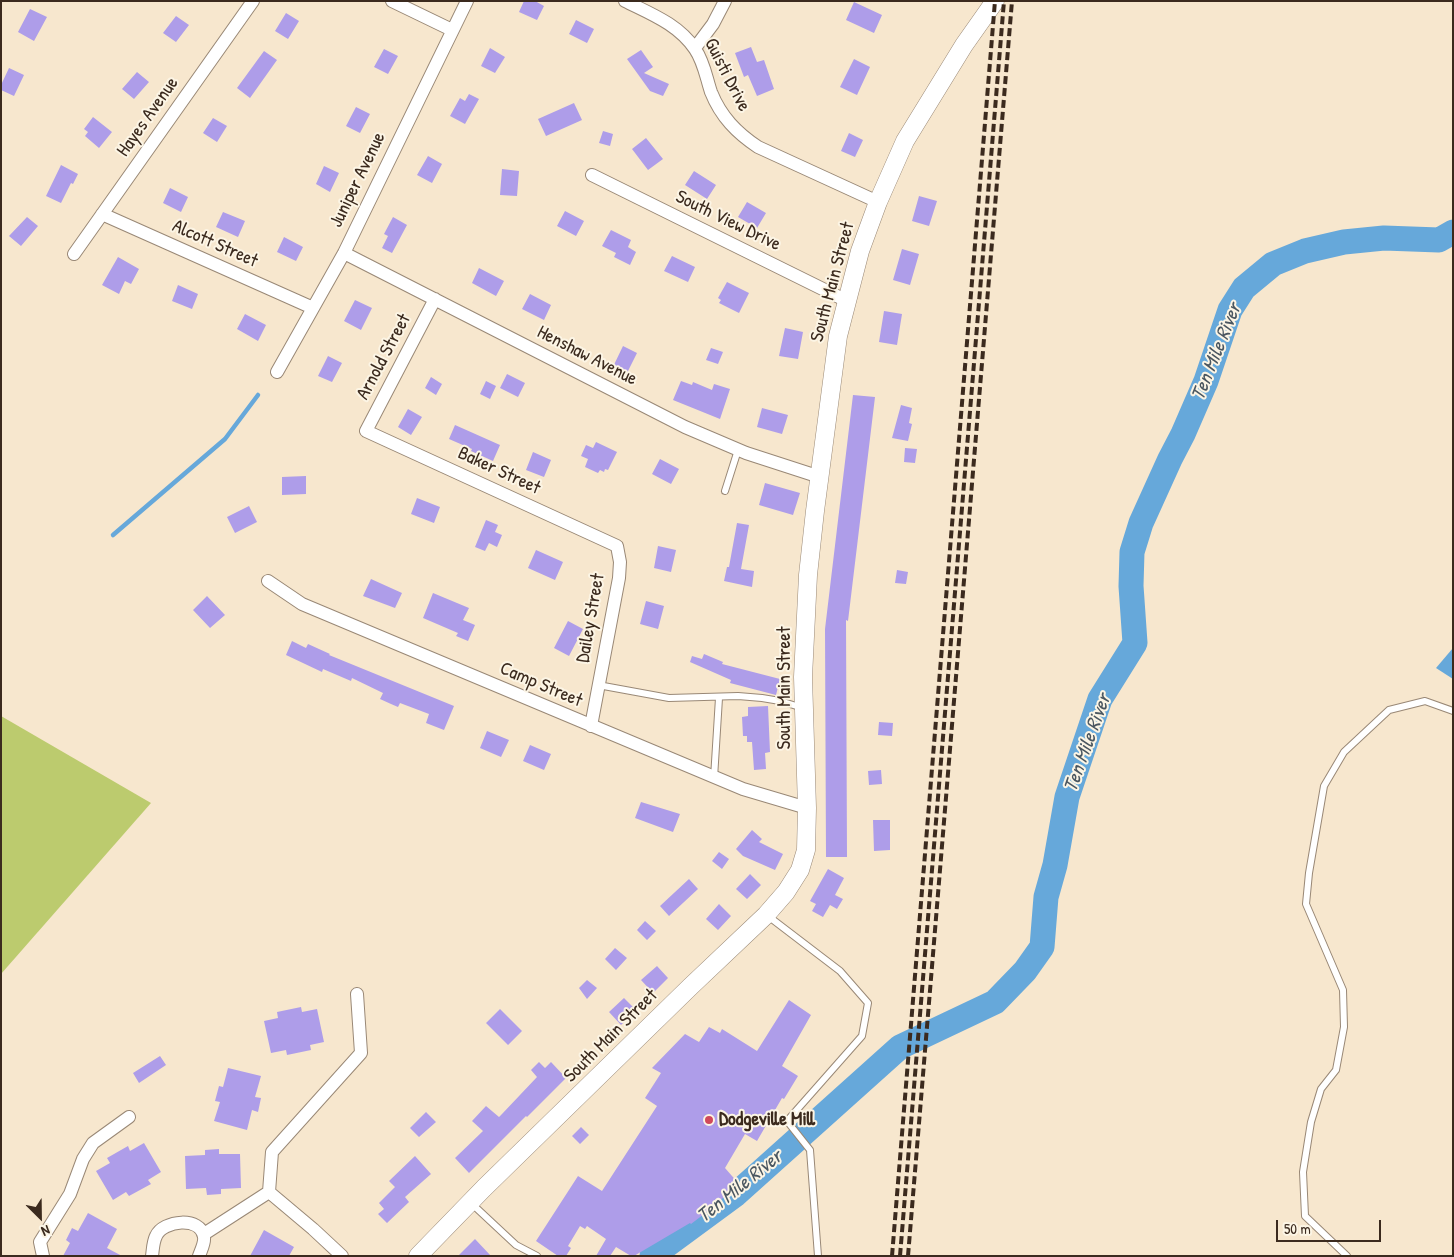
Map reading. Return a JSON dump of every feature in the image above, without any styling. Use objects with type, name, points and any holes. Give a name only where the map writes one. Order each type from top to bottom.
[{"type":"main road","name":"South Main Street","points":[[418,1256],[470,1202],[766,915],[786,892],[800,870],[806,850],[807,808],[803,676],[808,575],[838,336],[860,251],[878,202],[905,141],[964,45],[995,1]]},
{"type":"street","name":"Hayes Avenue","points":[[74,254],[252,1]]},
{"type":"street","points":[[392,1],[452,30]]},
{"type":"street","name":"Juniper Avenue","points":[[277,372],[344,253],[467,1]]},
{"type":"street","name":"Guisti Drive","points":[[625,1],[677,28],[695,48],[719,108],[730,124],[742,136],[758,147],[878,202]]},
{"type":"street","points":[[695,48],[713,24],[724,1]]},
{"type":"street","name":"South View Drive","points":[[592,175],[847,301]]},
{"type":"street","name":"Alcott Street","points":[[102,214],[313,308]]},
{"type":"street","name":"Henshaw Avenue","points":[[344,253],[684,427],[738,450],[820,477]]},
{"type":"street","name":"Arnold Street","points":[[366,431],[435,299]]},
{"type":"street","name":"Baker Street","points":[[366,431],[617,546]]},
{"type":"street","name":"Dailey Street","points":[[591,726],[619,578],[620,562],[617,546]]},
{"type":"street","name":"Camp Street","points":[[268,581],[302,604],[714,778],[743,789],[807,808]]},
{"type":"street","points":[[269,1192],[272,1152],[361,1053],[357,994]]},
{"type":"street","points":[[43,1256],[40,1242],[70,1194],[82,1159],[93,1143],[130,1117]]},
{"type":"street","points":[[204,1234],[269,1192]]},
{"type":"street","points":[[269,1192],[342,1256]]},
{"type":"street","points":[[152,1256],[156,1235],[167,1224],[186,1222],[199,1227],[204,1234],[204,1243],[199,1256]]},
{"type":"lane","points":[[726,491],[738,450]]},
{"type":"lane","points":[[598,685],[669,698],[738,696],[762,698],[804,708]]},
{"type":"lane","points":[[714,778],[719,698]]},
{"type":"lane","points":[[1347,1256],[1305,1216],[1303,1172],[1311,1122],[1321,1089],[1336,1070],[1344,1027],[1343,990],[1306,904],[1309,873],[1324,786],[1344,752],[1389,710],[1425,701],[1453,710]]},
{"type":"lane","points":[[766,915],[840,971],[868,1003],[862,1036],[787,1121],[810,1150],[818,1256]]},
{"type":"lane","points":[[470,1202],[516,1245],[537,1256]]},
{"type":"green space","points":[[1,716],[151,803],[1,974]]},
{"type":"water","points":[[1453,648],[1453,679],[1436,668]]},
{"type":"building","points":[[524,1],[535,1],[544,6],[537,20],[519,12]]},
{"type":"building","points":[[854,2],[882,15],[874,33],[846,20]]},
{"type":"building","points":[[30,9],[47,17],[34,41],[18,32]]},
{"type":"building","points":[[286,13],[299,21],[288,39],[275,31]]},
{"type":"building","points":[[176,16],[189,25],[176,42],[163,33]]},
{"type":"building","points":[[576,20],[594,29],[587,43],[569,34]]},
{"type":"building","points":[[751,47],[757,62],[764,60],[774,89],[757,96],[748,75],[744,77],[735,53]]},
{"type":"building","points":[[490,48],[505,57],[495,73],[481,66]]},
{"type":"building","points":[[384,49],[398,56],[388,74],[374,67]]},
{"type":"building","points":[[641,50],[653,67],[644,73],[669,84],[663,96],[650,91],[627,59]]},
{"type":"building","points":[[264,51],[277,60],[250,98],[237,88]]},
{"type":"building","points":[[854,59],[870,67],[857,95],[840,87]]},
{"type":"building","points":[[9,68],[24,75],[14,96],[1,90],[1,85]]},
{"type":"building","points":[[137,72],[149,82],[134,99],[122,89]]},
{"type":"building","points":[[469,94],[479,99],[465,124],[450,116],[460,98],[465,101]]},
{"type":"building","points":[[574,103],[582,120],[546,136],[538,119]]},
{"type":"building","points":[[356,107],[370,114],[360,133],[346,126]]},
{"type":"building","points":[[93,117],[112,132],[99,148],[85,136],[88,132],[84,129]]},
{"type":"building","points":[[213,118],[227,126],[217,142],[203,133]]},
{"type":"building","points":[[603,131],[613,134],[610,146],[599,143]]},
{"type":"building","points":[[849,133],[863,140],[855,157],[841,151]]},
{"type":"building","points":[[646,138],[663,159],[648,170],[632,149]]},
{"type":"building","points":[[428,156],[442,164],[432,183],[417,175]]},
{"type":"building","points":[[61,165],[78,174],[61,203],[46,196]]},
{"type":"building","points":[[324,166],[339,173],[330,192],[316,184]]},
{"type":"building","points":[[502,169],[519,171],[517,196],[500,195]]},
{"type":"building","points":[[694,171],[716,185],[707,199],[685,185]]},
{"type":"building","points":[[170,188],[188,197],[181,212],[163,203]]},
{"type":"building","points":[[919,196],[937,201],[929,226],[912,221]]},
{"type":"building","points":[[747,202],[766,213],[757,228],[738,217]]},
{"type":"building","points":[[565,211],[584,221],[576,236],[557,226]]},
{"type":"building","points":[[223,212],[245,221],[238,237],[216,227]]},
{"type":"building","points":[[27,217],[38,226],[21,246],[9,236]]},
{"type":"building","points":[[393,217],[407,225],[392,253],[382,248],[388,236],[384,234]]},
{"type":"building","points":[[611,230],[631,240],[628,247],[636,252],[630,265],[614,257],[616,253],[602,246]]},
{"type":"building","points":[[284,237],[303,247],[296,261],[277,252]]},
{"type":"building","points":[[902,249],[919,254],[910,285],[893,280]]},
{"type":"building","points":[[672,256],[695,267],[688,282],[664,271]]},
{"type":"building","points":[[118,257],[139,269],[131,284],[125,281],[119,294],[102,285]]},
{"type":"building","points":[[479,268],[504,281],[496,296],[472,283]]},
{"type":"building","points":[[727,282],[749,293],[739,313],[719,303],[721,300],[718,298]]},
{"type":"building","points":[[178,285],[198,294],[192,309],[172,301]]},
{"type":"building","points":[[530,294],[551,305],[544,320],[522,309]]},
{"type":"building","points":[[355,300],[372,308],[361,330],[344,321]]},
{"type":"building","points":[[884,311],[902,314],[897,345],[879,342]]},
{"type":"building","points":[[245,314],[266,325],[258,341],[237,329]]},
{"type":"building","points":[[785,328],[803,332],[798,359],[779,356]]},
{"type":"building","points":[[623,346],[637,353],[625,377],[611,371]]},
{"type":"building","points":[[711,348],[723,352],[718,364],[706,360]]},
{"type":"building","points":[[328,356],[342,363],[332,382],[318,376]]},
{"type":"building","points":[[507,374],[525,383],[518,397],[500,388]]},
{"type":"building","points":[[431,377],[442,384],[436,395],[425,388]]},
{"type":"building","points":[[486,381],[496,386],[490,399],[480,394]]},
{"type":"building","points":[[681,381],[692,385],[693,382],[712,390],[714,384],[730,389],[720,419],[673,400]]},
{"type":"building","points":[[853,395],[875,397],[848,621],[846,620],[847,857],[826,857],[825,629]]},
{"type":"building","points":[[901,405],[912,408],[909,423],[912,424],[908,441],[892,438]]},
{"type":"building","points":[[762,408],[788,415],[782,434],[757,427]]},
{"type":"building","points":[[408,409],[422,417],[411,435],[398,427]]},
{"type":"building","points":[[455,425],[500,445],[493,461],[449,439]]},
{"type":"building","points":[[596,442],[617,452],[608,470],[605,469],[604,472],[600,470],[598,473],[585,467],[588,459],[581,456],[586,445],[593,448]]},
{"type":"building","points":[[905,448],[917,449],[915,463],[904,462]]},
{"type":"building","points":[[533,452],[551,460],[544,477],[526,470]]},
{"type":"building","points":[[660,459],[679,469],[671,484],[652,474]]},
{"type":"building","points":[[306,476],[306,494],[282,495],[282,477]]},
{"type":"building","points":[[765,483],[800,493],[793,515],[759,505]]},
{"type":"building","points":[[417,498],[440,507],[434,523],[411,514]]},
{"type":"building","points":[[249,506],[257,522],[235,533],[227,517]]},
{"type":"building","points":[[486,520],[498,525],[495,532],[502,535],[497,547],[489,543],[485,551],[475,547]]},
{"type":"building","points":[[737,523],[749,525],[741,569],[754,571],[752,587],[724,581],[727,567],[729,567]]},
{"type":"building","points":[[658,546],[676,550],[671,572],[654,568]]},
{"type":"building","points":[[536,550],[563,562],[555,580],[528,568]]},
{"type":"building","points":[[897,570],[908,572],[906,584],[895,583]]},
{"type":"building","points":[[371,579],[402,593],[395,608],[363,596]]},
{"type":"building","points":[[433,593],[469,608],[463,620],[475,625],[468,641],[456,636],[458,633],[423,618]]},
{"type":"building","points":[[207,596],[225,615],[210,628],[193,610]]},
{"type":"building","points":[[646,601],[664,606],[658,629],[640,624]]},
{"type":"building","points":[[568,621],[583,629],[569,656],[554,648]]},
{"type":"building","points":[[292,641],[306,648],[308,644],[329,655],[454,706],[444,730],[426,723],[429,714],[400,703],[398,707],[380,699],[383,693],[352,678],[351,681],[323,669],[322,672],[286,655]]},
{"type":"building","points":[[704,654],[723,662],[722,664],[780,679],[776,695],[730,683],[731,680],[690,662],[692,656],[702,659]]},
{"type":"building","points":[[768,706],[770,752],[765,753],[766,769],[754,770],[752,742],[747,742],[747,736],[743,736],[742,717],[748,716],[748,707]]},
{"type":"building","points":[[879,722],[893,723],[892,736],[878,735]]},
{"type":"building","points":[[487,731],[509,740],[501,757],[480,748]]},
{"type":"building","points":[[530,745],[551,754],[544,770],[523,761]]},
{"type":"building","points":[[881,770],[882,784],[869,785],[868,771]]},
{"type":"building","points":[[641,802],[680,814],[673,832],[635,818]]},
{"type":"building","points":[[873,820],[890,820],[890,850],[874,851]]},
{"type":"building","points":[[752,830],[762,839],[759,842],[783,854],[775,870],[743,856],[736,849]]},
{"type":"building","points":[[719,852],[729,859],[722,869],[712,861]]},
{"type":"building","points":[[828,869],[844,878],[835,895],[843,899],[837,909],[830,905],[823,917],[812,911],[816,904],[810,901]]},
{"type":"building","points":[[750,874],[761,885],[747,899],[736,889]]},
{"type":"building","points":[[689,879],[698,889],[669,916],[660,906]]},
{"type":"building","points":[[719,904],[731,916],[718,930],[706,919]]},
{"type":"building","points":[[645,921],[656,931],[647,940],[637,930]]},
{"type":"building","points":[[615,948],[627,958],[616,970],[605,959]]},
{"type":"building","points":[[657,966],[668,978],[653,993],[641,980]]},
{"type":"building","points":[[587,980],[597,988],[587,999],[579,988]]},
{"type":"building","points":[[624,998],[636,1010],[621,1025],[609,1012]]},
{"type":"building","name":"Dodgeville Mill","points":[[789,1000],[811,1015],[782,1066],[798,1076],[784,1099],[782,1098],[757,1141],[745,1134],[725,1168],[739,1184],[691,1224],[634,1256],[616,1247],[610,1256],[596,1256],[606,1239],[587,1226],[585,1229],[580,1226],[568,1246],[571,1248],[566,1256],[558,1256],[536,1241],[578,1176],[602,1191],[657,1106],[645,1098],[661,1073],[652,1068],[685,1034],[699,1042],[709,1027],[720,1033],[722,1029],[757,1051]]},
{"type":"building","points":[[301,1007],[302,1012],[317,1009],[324,1042],[310,1045],[311,1050],[287,1055],[286,1050],[271,1053],[264,1021],[278,1018],[277,1012]]},
{"type":"building","points":[[500,1009],[522,1031],[508,1045],[486,1023]]},
{"type":"building","points":[[160,1056],[166,1065],[139,1083],[133,1073]]},
{"type":"building","points":[[539,1062],[545,1068],[551,1062],[566,1078],[469,1173],[455,1158],[483,1131],[472,1121],[486,1106],[499,1117],[537,1077],[531,1070]]},
{"type":"building","points":[[228,1068],[261,1076],[255,1097],[261,1098],[258,1112],[252,1110],[247,1130],[214,1121],[220,1102],[215,1101],[219,1086],[223,1087]]},
{"type":"building","points":[[426,1112],[436,1122],[419,1137],[410,1128]]},
{"type":"building","points":[[581,1127],[589,1135],[580,1144],[572,1136]]},
{"type":"building","points":[[144,1143],[161,1172],[148,1180],[151,1184],[129,1196],[126,1192],[113,1200],[96,1171],[110,1163],[107,1158],[128,1146],[130,1151]]},
{"type":"building","points":[[219,1149],[219,1154],[240,1154],[241,1188],[221,1189],[221,1194],[207,1195],[206,1188],[186,1189],[185,1156],[205,1155],[205,1150]]},
{"type":"building","points":[[415,1156],[431,1174],[405,1197],[409,1202],[387,1223],[378,1214],[384,1209],[379,1203],[395,1187],[389,1181]]},
{"type":"building","points":[[88,1213],[117,1229],[107,1248],[122,1256],[63,1256],[70,1243],[66,1240],[72,1228],[78,1231]]},
{"type":"building","points":[[264,1230],[294,1247],[289,1256],[250,1256]]},
{"type":"building","points":[[475,1239],[491,1256],[458,1256]]},
{"type":"waterway","name":"Ten Mile River","points":[[652,1256],[735,1195],[900,1047],[995,1002],[1025,971],[1042,947],[1046,897],[1055,865],[1067,797],[1100,699],[1135,643],[1131,586],[1132,552],[1141,523],[1206,381],[1230,310],[1244,288],[1273,264],[1305,251],[1344,242],[1384,238],[1439,240],[1453,232]]},
{"type":"waterway","points":[[113,535],[225,439],[258,395]]},
{"type":"railway","points":[[892,1256],[995,1]]},
{"type":"railway","points":[[900,1256],[1004,1]]},
{"type":"railway","points":[[908,1256],[1012,1]]},
{"type":"place","name":"Dodgeville Mill","points":[[709,1120]]}]
